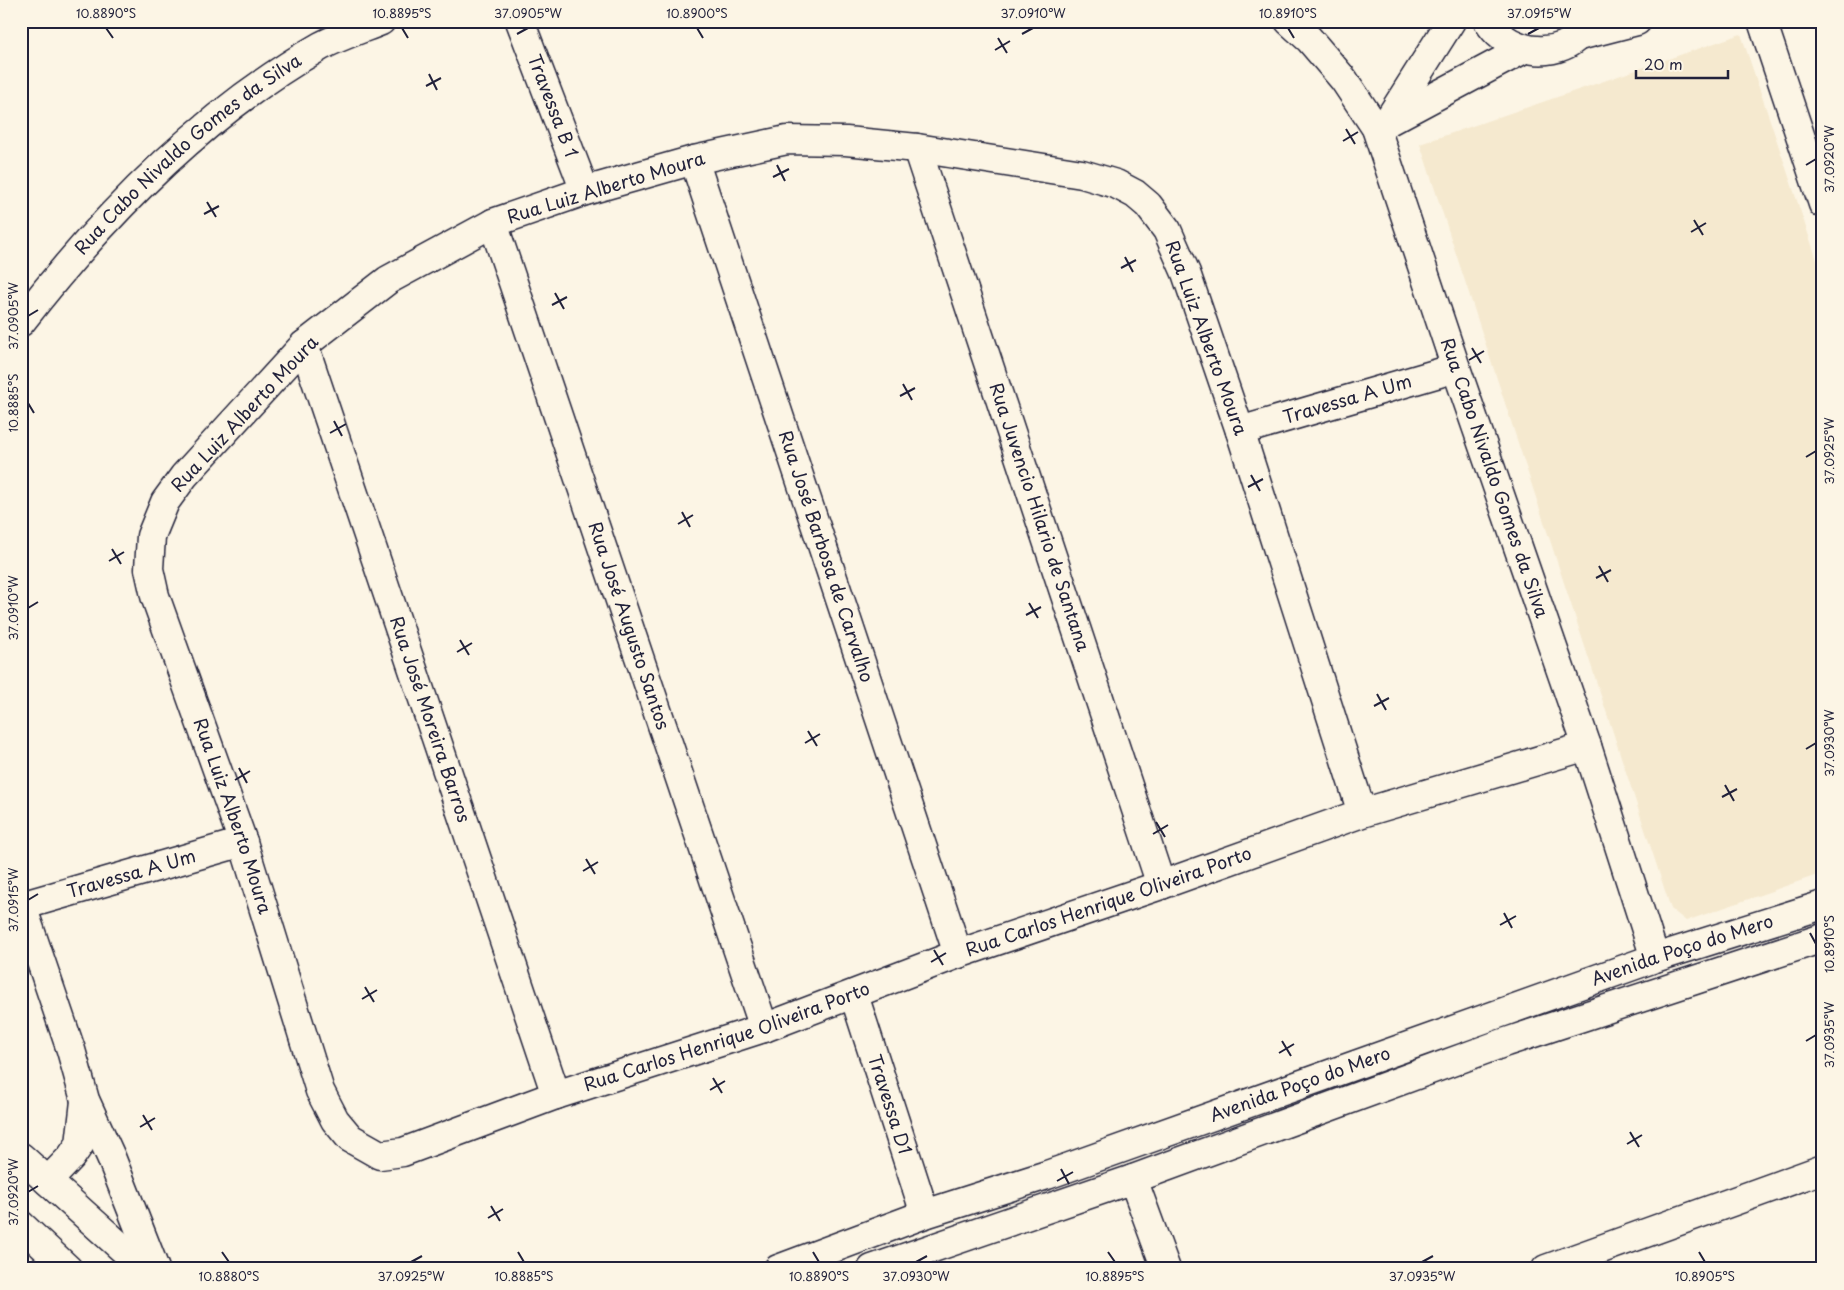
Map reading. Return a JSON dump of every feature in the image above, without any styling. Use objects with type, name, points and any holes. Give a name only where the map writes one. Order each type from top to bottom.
[{"type":"street","name":"Rua Cabo Nivaldo Gomes da Silva","points":[[21,322],[52,282],[172,155],[240,99],[323,45],[381,21]]},
{"type":"street","name":"Travessa B 1","points":[[520,21],[585,190]]},
{"type":"street","name":"Rua Cabo Nivaldo Gomes da Silva","points":[[1289,21],[1309,39],[1382,124],[1456,368],[1587,746],[1656,958]]},
{"type":"street","points":[[1382,124],[1451,21]]},
{"type":"street","points":[[1488,21],[1492,28],[1507,41],[1524,49],[1544,51],[1562,46],[1586,29],[1637,21]]},
{"type":"street","points":[[1762,21],[1823,204]]},
{"type":"street","points":[[1382,124],[1524,49]]},
{"type":"street","name":"Rua Luiz Alberto Moura","points":[[380,1155],[350,1138],[335,1120],[320,1091],[243,842],[155,596],[149,569],[151,536],[165,502],[184,476],[304,345],[388,280],[493,223],[585,190],[694,160],[787,140],[846,141],[917,148],[1082,174],[1116,184],[1135,194],[1148,205],[1166,230],[1186,273],[1240,431],[1362,813]]},
{"type":"street","name":"Rua Juvencio Hilario de Santana","points":[[917,148],[1161,885]]},
{"type":"street","name":"Rua José Barbosa de Carvalho","points":[[694,160],[958,954]]},
{"type":"street","name":"Rua José Augusto Santos","points":[[493,223],[764,1028]]},
{"type":"street","name":"Rua José Moreira Barros","points":[[304,345],[556,1095]]},
{"type":"street","name":"Travessa A Um","points":[[1240,431],[1456,368]]},
{"type":"street","name":"Rua Carlos Henrique Oliveira Porto","points":[[380,1155],[412,1149],[556,1095],[764,1028],[958,954],[1161,885],[1362,813],[1587,746]]},
{"type":"street","name":"Travessa A Um","points":[[22,905],[243,842]]},
{"type":"street","points":[[22,905],[71,1050],[85,1100],[111,1158],[155,1269]]},
{"type":"street","name":"Avenida Poço do Mero","points":[[778,1269],[925,1214],[1056,1172],[1656,958],[1823,905]]},
{"type":"street","name":"Avenida Poço do Mero","points":[[872,1269],[1133,1179],[1506,1042],[1823,938]]},
{"type":"street","name":"Travessa D1","points":[[854,994],[925,1214]]},
{"type":"street","points":[[48,1181],[71,1157],[80,1144],[85,1100]]},
{"type":"street","points":[[21,1157],[145,1269]]},
{"type":"street","points":[[1546,1269],[1823,1169]]},
{"type":"street","points":[[1133,1179],[1166,1269]]},
{"type":"street","points":[[21,1225],[68,1269]]},
{"type":"shaded area","points":[[1741,34],[1823,278],[1823,873],[1686,921],[1671,909],[1420,144]]}]
